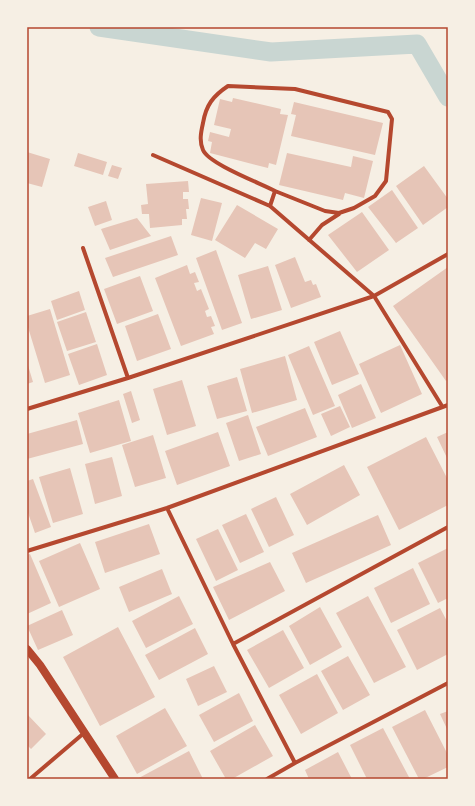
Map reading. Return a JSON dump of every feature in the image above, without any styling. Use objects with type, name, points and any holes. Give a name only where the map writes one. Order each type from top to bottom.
[{"type":"main road","points":[[27,649],[40,665],[115,779]]},
{"type":"street","points":[[309,240],[322,225],[339,213],[354,208],[375,196],[386,181],[392,119],[388,112],[295,89],[228,86],[215,96],[205,110],[200,134],[204,152],[211,160],[275,191],[325,211],[339,213]]},
{"type":"street","points":[[153,154],[270,206],[374,296],[442,406]]},
{"type":"street","points":[[270,206],[275,191]]},
{"type":"street","points":[[83,248],[128,378]]},
{"type":"street","points":[[27,409],[128,378],[374,296],[448,254]]},
{"type":"street","points":[[27,551],[167,508],[448,405]]},
{"type":"street","points":[[167,508],[233,644],[295,763]]},
{"type":"street","points":[[233,644],[448,527]]},
{"type":"street","points":[[267,779],[448,683]]},
{"type":"street","points":[[30,779],[84,733]]},
{"type":"building","points":[[233,98],[281,109],[280,114],[288,115],[276,165],[269,163],[268,168],[210,153],[212,142],[208,141],[210,132],[229,137],[231,129],[214,125],[220,99],[232,102]]},
{"type":"building","points":[[294,102],[383,123],[375,155],[291,136],[296,115],[291,114]]},
{"type":"building","points":[[27,152],[50,159],[42,187],[27,183]]},
{"type":"building","points":[[78,153],[107,162],[103,175],[74,166]]},
{"type":"building","points":[[287,153],[351,167],[353,156],[373,161],[364,198],[345,193],[343,200],[279,185]]},
{"type":"building","points":[[112,165],[122,168],[118,179],[108,176]]},
{"type":"building","points":[[424,166],[448,199],[448,207],[423,225],[396,186]]},
{"type":"building","points":[[188,181],[189,192],[183,192],[183,199],[188,199],[189,209],[186,209],[187,219],[182,219],[182,225],[150,228],[149,214],[142,214],[141,205],[148,204],[146,184]]},
{"type":"building","points":[[392,190],[418,228],[396,243],[368,207]]},
{"type":"building","points":[[201,198],[222,203],[212,241],[191,235]]},
{"type":"building","points":[[106,201],[112,220],[95,226],[88,207]]},
{"type":"building","points":[[237,205],[278,229],[266,249],[255,243],[245,258],[215,240]]},
{"type":"building","points":[[362,212],[389,250],[357,272],[328,235]]},
{"type":"building","points":[[137,218],[151,236],[110,250],[101,229]]},
{"type":"building","points":[[171,236],[178,255],[113,277],[105,258]]},
{"type":"building","points":[[216,250],[242,323],[222,330],[196,258]]},
{"type":"building","points":[[295,257],[305,282],[311,280],[313,285],[316,284],[321,297],[291,308],[275,265]]},
{"type":"building","points":[[187,265],[190,274],[195,272],[199,282],[194,283],[197,291],[201,289],[209,309],[205,311],[207,317],[211,316],[215,326],[211,327],[214,334],[181,346],[155,278]]},
{"type":"building","points":[[268,266],[282,310],[251,319],[238,275]]},
{"type":"building","points":[[448,267],[448,379],[446,381],[393,306]]},
{"type":"building","points":[[140,276],[153,311],[117,324],[104,289]]},
{"type":"building","points":[[79,291],[85,310],[57,320],[51,301]]},
{"type":"building","points":[[50,309],[70,375],[45,383],[27,324],[27,316]]},
{"type":"building","points":[[86,312],[96,342],[67,351],[57,322]]},
{"type":"building","points":[[158,314],[171,349],[137,361],[125,326]]},
{"type":"building","points":[[340,331],[359,374],[332,385],[314,342]]},
{"type":"building","points":[[97,344],[107,375],[79,385],[68,354]]},
{"type":"building","points":[[400,345],[422,394],[381,413],[359,364]]},
{"type":"building","points":[[309,346],[335,406],[313,415],[288,355]]},
{"type":"building","points":[[285,356],[297,400],[252,413],[240,369]]},
{"type":"building","points":[[27,362],[33,382],[27,384]]},
{"type":"building","points":[[237,377],[247,411],[217,419],[207,386]]},
{"type":"building","points":[[182,380],[196,426],[167,435],[153,389]]},
{"type":"building","points":[[361,384],[376,418],[352,428],[338,395]]},
{"type":"building","points":[[131,391],[140,420],[132,423],[123,394]]},
{"type":"building","points":[[119,400],[131,441],[90,453],[78,413]]},
{"type":"building","points":[[340,406],[350,427],[331,436],[321,414]]},
{"type":"building","points":[[305,408],[317,437],[268,456],[256,427]]},
{"type":"building","points":[[248,415],[261,454],[239,461],[226,423]]},
{"type":"building","points":[[77,420],[83,444],[27,459],[27,434]]},
{"type":"building","points":[[218,432],[230,466],[177,485],[165,451]]},
{"type":"building","points":[[448,432],[448,460],[437,437]]},
{"type":"building","points":[[153,435],[166,478],[135,487],[122,445]]},
{"type":"building","points":[[426,437],[448,480],[448,505],[399,530],[367,467]]},
{"type":"building","points":[[112,457],[122,496],[95,504],[85,464]]},
{"type":"building","points":[[344,465],[360,495],[307,525],[290,494]]},
{"type":"building","points":[[70,468],[83,514],[53,523],[39,477]]},
{"type":"building","points":[[33,479],[51,527],[35,533],[27,510],[27,481]]},
{"type":"building","points":[[276,497],[294,535],[269,547],[251,509]]},
{"type":"building","points":[[246,514],[264,552],[240,563],[222,525]]},
{"type":"building","points":[[378,515],[391,545],[306,583],[292,553]]},
{"type":"building","points":[[149,524],[160,554],[105,573],[95,542]]},
{"type":"building","points":[[218,529],[238,570],[216,581],[196,539]]},
{"type":"building","points":[[80,543],[100,589],[59,607],[39,561]]},
{"type":"building","points":[[448,548],[448,598],[438,603],[418,563]]},
{"type":"building","points":[[30,554],[51,603],[27,614],[27,555]]},
{"type":"building","points":[[270,562],[285,591],[229,620],[213,587]]},
{"type":"building","points":[[413,568],[430,604],[391,623],[374,588]]},
{"type":"building","points":[[162,569],[172,594],[129,612],[119,587]]},
{"type":"building","points":[[179,596],[193,624],[146,648],[132,621]]},
{"type":"building","points":[[368,596],[406,667],[374,683],[336,613]]},
{"type":"building","points":[[320,607],[342,647],[310,665],[289,626]]},
{"type":"building","points":[[440,608],[448,623],[448,654],[417,670],[397,630]]},
{"type":"building","points":[[62,610],[73,635],[38,650],[27,626]]},
{"type":"building","points":[[118,627],[155,697],[100,726],[63,657]]},
{"type":"building","points":[[195,628],[208,654],[159,680],[145,655]]},
{"type":"building","points":[[283,630],[304,668],[269,688],[247,650]]},
{"type":"building","points":[[348,656],[370,695],[343,710],[321,671]]},
{"type":"building","points":[[214,666],[227,692],[198,706],[186,679]]},
{"type":"building","points":[[317,674],[338,713],[301,734],[279,695]]},
{"type":"building","points":[[239,693],[253,721],[214,742],[199,715]]},
{"type":"building","points":[[165,708],[187,746],[137,774],[116,736]]},
{"type":"building","points":[[425,710],[448,755],[448,767],[423,779],[419,779],[392,727]]},
{"type":"building","points":[[448,711],[448,731],[440,714]]},
{"type":"building","points":[[27,714],[46,734],[31,749],[27,745]]},
{"type":"building","points":[[255,725],[273,756],[232,779],[226,779],[210,751]]},
{"type":"building","points":[[383,728],[410,779],[367,779],[350,745]]},
{"type":"building","points":[[189,751],[203,779],[137,779]]},
{"type":"building","points":[[338,752],[352,779],[309,779],[305,770]]},
{"type":"waterway","points":[[99,27],[271,52],[417,44],[448,97]]}]
